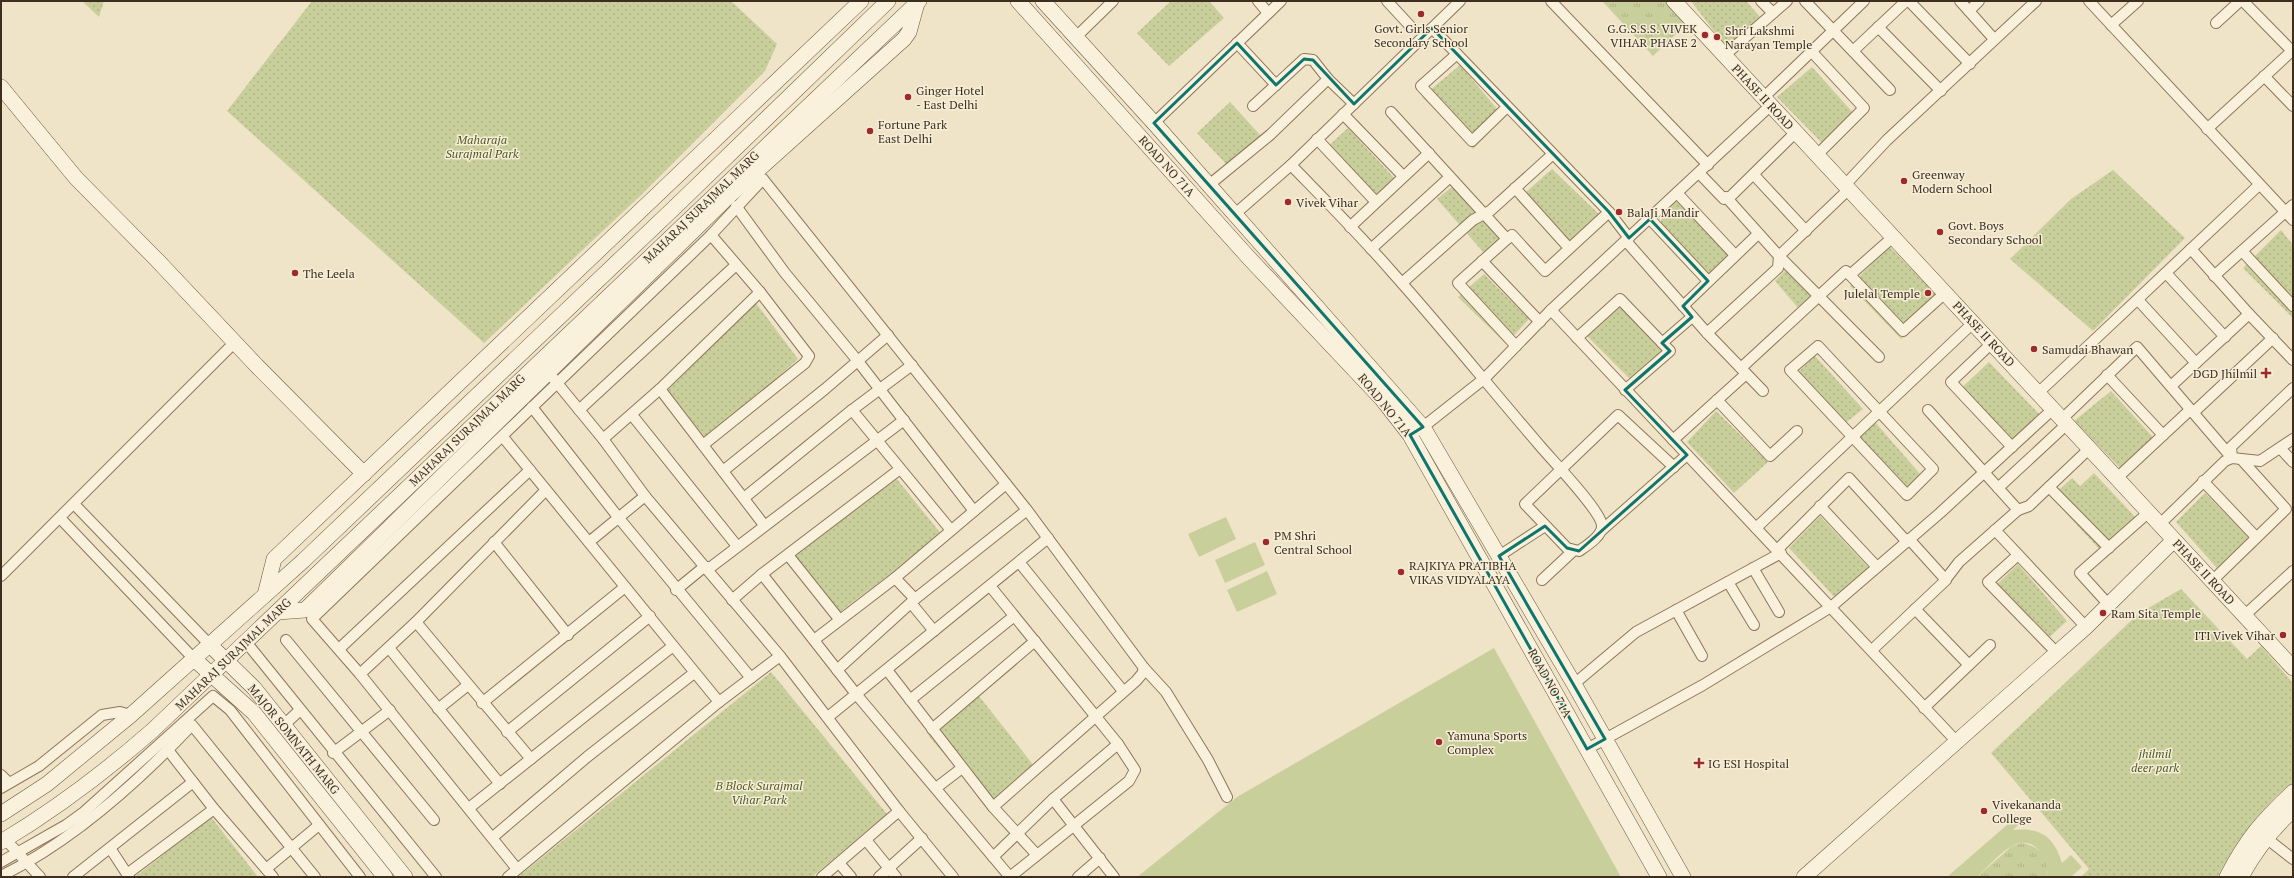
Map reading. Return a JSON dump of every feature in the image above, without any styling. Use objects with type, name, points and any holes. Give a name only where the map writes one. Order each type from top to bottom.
[{"type":"street","name":"MAHARAJ SURAJMAL MARG","points":[[265,595],[274,559],[862,1]]},
{"type":"street","name":"MAHARAJ SURAJMAL MARG","points":[[1,814],[48,784],[131,715],[265,595],[522,352],[888,1]]},
{"type":"street","name":"ROAD NO 71A","points":[[1018,1],[1249,258],[1382,399],[1417,431],[1587,749],[1659,877]]},
{"type":"street","name":"ROAD NO 71A","points":[[1043,1],[1154,122],[1235,214],[1417,431],[1499,556],[1574,684],[1683,877]]},
{"type":"street","points":[[1076,37],[1114,1]]},
{"type":"street","points":[[1258,1],[1268,14]]},
{"type":"street","points":[[1154,122],[1281,1]]},
{"type":"street","points":[[1387,1],[1412,28]]},
{"type":"street","points":[[1235,214],[1291,165],[1460,1]]},
{"type":"street","points":[[1551,1],[1708,165]]},
{"type":"street","name":"PHASE II ROAD","points":[[1674,1],[2293,668]]},
{"type":"street","points":[[1761,1],[1773,13]]},
{"type":"street","points":[[1725,55],[1787,1]]},
{"type":"street","points":[[1805,1],[1890,90]]},
{"type":"street","points":[[1417,431],[1485,378],[1551,310],[1708,165],[1812,52],[1864,1]]},
{"type":"street","points":[[1853,51],[1907,1],[1970,64]]},
{"type":"street","points":[[1960,1],[1994,39]]},
{"type":"street","points":[[1969,11],[1979,1]]},
{"type":"street","points":[[1707,333],[1778,268],[1779,256],[1806,231],[1847,187],[1887,140],[2036,1]]},
{"type":"street","points":[[2089,1],[2259,185],[2289,209],[2293,220]]},
{"type":"street","points":[[2111,25],[2138,1]]},
{"type":"street","points":[[2216,23],[2240,1]]},
{"type":"street","points":[[2207,129],[2292,50],[2243,1]]},
{"type":"street","name":"MAHARAJ SURAJMAL MARG","points":[[3,841],[61,804],[115,763],[153,730],[278,612],[548,372],[728,197],[904,39],[909,32],[918,2]]},
{"type":"street","points":[[1878,27],[1940,92]]},
{"type":"street","points":[[1432,28],[1609,212],[1627,240],[1692,317],[1763,391]]},
{"type":"street","points":[[1237,43],[1276,85]]},
{"type":"street","points":[[1812,52],[1864,108],[1817,155]]},
{"type":"street","points":[[1457,54],[1422,86],[1472,141],[1507,107]]},
{"type":"street","points":[[1253,106],[1304,59],[1308,58],[1313,60],[1328,79],[1354,104]]},
{"type":"street","points":[[2264,76],[2293,106]]},
{"type":"street","points":[[1209,185],[1270,135],[1328,79]]},
{"type":"street","points":[[1,86],[76,178],[364,474]]},
{"type":"street","points":[[1391,112],[1507,239]]},
{"type":"street","points":[[1343,114],[1403,176]]},
{"type":"street","points":[[1699,173],[1724,199],[1726,197],[1728,199],[1796,132]]},
{"type":"street","points":[[1317,140],[1376,202]]},
{"type":"street","points":[[1350,228],[1403,176],[1429,153]]},
{"type":"street","points":[[1402,283],[1473,220],[1484,214],[1553,154]]},
{"type":"street","points":[[1291,165],[1402,283],[1485,378],[1591,506],[1602,524],[1602,530]]},
{"type":"street","points":[[1754,175],[1806,231]]},
{"type":"street","points":[[1371,249],[1450,177]]},
{"type":"street","points":[[518,869],[390,710],[312,619],[532,408],[548,372],[710,235],[728,197],[763,179],[1027,510],[1144,668],[1166,692],[1208,760],[1227,797]]},
{"type":"street","points":[[2038,393],[2259,185]]},
{"type":"street","points":[[1515,188],[1569,248]]},
{"type":"street","points":[[1677,193],[1735,255]]},
{"type":"street","points":[[728,197],[785,273],[857,360],[974,511]]},
{"type":"street","points":[[1728,199],[1779,256],[1820,295],[1879,357]]},
{"type":"street","points":[[2214,276],[2289,209]]},
{"type":"street","points":[[1516,346],[1458,283],[1512,235],[1545,271],[1609,212]]},
{"type":"street","points":[[1650,219],[1708,281]]},
{"type":"street","points":[[1683,306],[1758,234]]},
{"type":"street","points":[[703,445],[810,356],[760,292],[710,235]]},
{"type":"street","points":[[1850,275],[1893,236]]},
{"type":"street","points":[[2191,250],[2293,360]]},
{"type":"street","points":[[2242,251],[2293,306]]},
{"type":"street","points":[[1482,261],[1540,322]]},
{"type":"street","points":[[579,410],[736,265]]},
{"type":"street","points":[[1673,440],[1718,400],[1743,371],[1846,271],[1903,331],[1945,293]]},
{"type":"street","points":[[2166,273],[2225,337]]},
{"type":"street","points":[[603,439],[660,389],[760,292]]},
{"type":"street","points":[[1577,338],[1620,299],[1670,351],[1625,390]]},
{"type":"street","points":[[2138,300],[2196,363]]},
{"type":"street","points":[[1551,310],[1958,743]]},
{"type":"street","points":[[2170,386],[2249,314]]},
{"type":"street","points":[[1662,343],[1692,317]]},
{"type":"street","points":[[1756,528],[1878,410],[1973,323]]},
{"type":"street","points":[[723,471],[888,335]]},
{"type":"street","points":[[509,337],[522,352]]},
{"type":"street","points":[[2190,410],[2195,412],[2272,338]]},
{"type":"street","points":[[1,576],[234,342]]},
{"type":"street","points":[[1992,343],[1951,382],[2012,447]]},
{"type":"street","points":[[1818,346],[1933,469],[1907,494],[1852,436],[1790,370],[1818,346]]},
{"type":"street","points":[[1998,488],[2061,417],[2137,347],[2190,410],[2286,509],[2212,581]]},
{"type":"street","points":[[744,498],[852,410],[912,365]]},
{"type":"street","points":[[548,372],[603,439],[645,496],[780,656],[899,811],[953,877]]},
{"type":"street","points":[[2107,375],[2163,435]]},
{"type":"street","points":[[2237,459],[2231,447],[2293,388]]},
{"type":"street","points":[[660,389],[764,525]]},
{"type":"street","points":[[1718,400],[1770,456],[1797,431]]},
{"type":"street","points":[[532,408],[676,590],[751,678]]},
{"type":"street","points":[[852,410],[950,530]]},
{"type":"street","points":[[1928,410],[2018,510]]},
{"type":"street","points":[[2117,478],[2190,410]]},
{"type":"street","points":[[632,415],[736,546]]},
{"type":"street","points":[[1674,467],[1618,415],[1525,504],[1566,548],[1573,551],[1579,551],[1587,546],[1602,530],[1674,467],[1687,455]]},
{"type":"street","points":[[1587,749],[1704,685],[1831,607],[2012,447],[2061,417]]},
{"type":"street","points":[[676,590],[704,567],[711,567],[736,546],[904,420]]},
{"type":"street","points":[[503,437],[719,702]]},
{"type":"street","points":[[2160,524],[2218,466],[2237,459],[2260,461],[2293,439]]},
{"type":"street","points":[[1872,650],[1946,579],[1959,562],[2018,510],[2030,506],[2090,448]]},
{"type":"street","points":[[2280,448],[2293,462]]},
{"type":"street","points":[[732,600],[762,574],[900,469]]},
{"type":"street","points":[[339,649],[530,470]]},
{"type":"street","points":[[1574,684],[1636,632],[1728,582],[1779,552],[1820,506],[1849,478],[1946,579]]},
{"type":"street","points":[[2203,481],[2256,537]]},
{"type":"street","points":[[814,640],[839,619],[895,578],[1006,484]]},
{"type":"street","points":[[2049,487],[2109,548]]},
{"type":"street","points":[[360,674],[416,622],[546,490]]},
{"type":"street","points":[[589,542],[645,496]]},
{"type":"street","name":"MAJOR SOMNATH MARG","points":[[74,504],[225,662],[254,688],[406,877]]},
{"type":"street","points":[[1820,506],[1877,567]]},
{"type":"street","points":[[837,670],[913,601],[1027,510]]},
{"type":"street","points":[[2109,605],[2080,573],[2149,512]]},
{"type":"street","name":"MAJOR SOMNATH MARG","points":[[60,518],[194,659],[254,713],[385,877]]},
{"type":"street","points":[[1499,556],[1546,526]]},
{"type":"street","points":[[1995,530],[2086,627]]},
{"type":"street","points":[[828,717],[1048,538]]},
{"type":"street","points":[[1804,877],[1958,743],[2086,627],[2174,540]]},
{"type":"street","points":[[494,542],[568,635]]},
{"type":"street","points":[[1542,580],[1573,551]]},
{"type":"street","points":[[2018,554],[1988,582],[2057,653]]},
{"type":"street","points":[[788,555],[839,619]]},
{"type":"street","points":[[1019,562],[1123,691]]},
{"type":"street","points":[[1753,568],[1779,612]]},
{"type":"street","points":[[2245,615],[2293,571]]},
{"type":"street","points":[[762,574],[856,694],[1010,877],[1132,778],[1135,770],[1118,744],[1013,617],[990,586]]},
{"type":"street","points":[[895,578],[934,631]]},
{"type":"street","points":[[1728,582],[1754,625]]},
{"type":"street","points":[[482,703],[568,635],[625,587]]},
{"type":"street","points":[[1915,609],[1969,665]]},
{"type":"street","points":[[1676,610],[1702,656]]},
{"type":"street","points":[[507,732],[650,616]]},
{"type":"street","points":[[910,700],[1013,617]]},
{"type":"street","points":[[416,622],[530,759]]},
{"type":"street","points":[[286,640],[434,820]]},
{"type":"street","points":[[932,729],[1034,641]]},
{"type":"street","points":[[246,642],[334,753],[436,877]]},
{"type":"street","points":[[1924,708],[1990,645]]},
{"type":"street","points":[[469,808],[673,646]]},
{"type":"street","points":[[389,648],[500,784]]},
{"type":"street","points":[[508,877],[719,702],[780,656]]},
{"type":"street","points":[[993,807],[1095,718],[1142,674],[1144,668]]},
{"type":"street","points":[[887,670],[993,807],[1037,855]]},
{"type":"street","points":[[493,837],[587,756],[694,673]]},
{"type":"street","points":[[438,709],[468,685]]},
{"type":"street","points":[[1,862],[19,854],[84,812],[213,696],[230,710],[360,877]]},
{"type":"street","points":[[284,725],[300,710]]},
{"type":"street","points":[[334,753],[390,710]]},
{"type":"street","points":[[1,775],[5,786],[39,766],[102,715],[120,712],[131,715]]},
{"type":"street","points":[[1,876],[40,855],[100,810],[143,775],[192,725],[315,877]]},
{"type":"street","points":[[993,856],[1053,799],[1118,744]]},
{"type":"street","points":[[168,750],[214,808],[269,873],[293,848],[319,825]]},
{"type":"street","points":[[936,788],[962,768]]},
{"type":"street","points":[[76,877],[193,782]]},
{"type":"street","points":[[2227,877],[2238,854],[2262,821],[2293,792]]},
{"type":"street","points":[[1053,799],[1075,825],[1114,877]]},
{"type":"street","points":[[110,848],[128,876],[214,808]]},
{"type":"street","points":[[2242,877],[2266,838],[2293,810]]},
{"type":"street","points":[[822,877],[899,811]]},
{"type":"street","points":[[879,877],[888,867],[922,838]]},
{"type":"street","points":[[2266,838],[2293,859]]},
{"type":"street","points":[[866,840],[896,877]]},
{"type":"street","points":[[3,841],[19,854],[40,877]]},
{"type":"street","points":[[1078,877],[1100,858]]},
{"type":"street","points":[[839,863],[851,877]]},
{"type":"highlighted area","points":[[1432,28],[1609,212],[1629,238],[1650,219],[1708,281],[1683,306],[1692,317],[1662,343],[1670,351],[1625,390],[1687,455],[1579,551],[1567,548],[1545,526],[1499,556],[1605,739],[1587,749],[1410,435],[1423,427],[1154,123],[1237,43],[1276,85],[1304,59],[1313,60],[1354,104]]},
{"type":"green space","points":[[82,1],[104,1],[99,17]]},
{"type":"green space","name":"Maharaja Surajmal Park","points":[[312,1],[731,1],[777,44],[765,71],[641,195],[484,343],[227,111]]},
{"type":"green space","points":[[1171,1],[1209,1],[1224,18],[1169,66],[1137,33]]},
{"type":"green space","points":[[1602,1],[1667,1],[1687,23],[1653,56]]},
{"type":"green space","points":[[1691,1],[1746,1],[1760,17],[1726,47]]},
{"type":"green space","points":[[1460,65],[1504,117],[1473,149],[1422,97]]},
{"type":"green space","points":[[1812,67],[1856,116],[1824,145],[1777,97]]},
{"type":"green space","points":[[1230,102],[1262,137],[1229,167],[1197,133]]},
{"type":"green space","points":[[1348,128],[1395,179],[1371,201],[1324,150]]},
{"type":"green space","points":[[1552,169],[1605,220],[1569,253],[1517,200]]},
{"type":"green space","points":[[2113,170],[2185,238],[2093,331],[2010,259],[2071,199]]},
{"type":"green space","points":[[1453,186],[1506,246],[1491,261],[1437,199]]},
{"type":"green space","points":[[1678,199],[1732,256],[1708,278],[1659,225],[1664,213]]},
{"type":"green space","points":[[2281,230],[2293,245],[2293,318],[2243,268]]},
{"type":"green space","points":[[1889,246],[1944,302],[1901,339],[1850,286]]},
{"type":"green space","points":[[1790,266],[1815,293],[1799,309],[1775,281]]},
{"type":"green space","points":[[1484,274],[1529,319],[1506,344],[1458,297]]},
{"type":"green space","points":[[756,303],[798,359],[707,440],[668,390]]},
{"type":"green space","points":[[1620,304],[1664,352],[1631,380],[1586,335]]},
{"type":"green space","points":[[1815,356],[1863,409],[1838,429],[1791,379]]},
{"type":"green space","points":[[1989,362],[2042,417],[2007,447],[1955,394]]},
{"type":"green space","points":[[2111,391],[2160,445],[2126,474],[2074,421]]},
{"type":"green space","points":[[1716,411],[1768,462],[1734,493],[1687,442]]},
{"type":"green space","points":[[1875,422],[1927,482],[1906,502],[1852,440]]},
{"type":"green space","points":[[2094,473],[2137,519],[2102,552],[2051,497],[2072,478],[2080,486]]},
{"type":"green space","points":[[896,478],[942,535],[837,614],[794,556]]},
{"type":"green space","points":[[2205,493],[2257,546],[2224,576],[2176,522]]},
{"type":"green space","points":[[1820,516],[1873,572],[1839,602],[1789,548]]},
{"type":"green space","points":[[1226,517],[1236,539],[1199,557],[1188,534]]},
{"type":"green space","points":[[1255,542],[1265,565],[1225,583],[1215,560]]},
{"type":"green space","points":[[2018,564],[2067,621],[2042,644],[1990,591]]},
{"type":"green space","points":[[1267,571],[1277,594],[1237,612],[1227,590]]},
{"type":"green space","name":"jhilmil deer park","points":[[2181,589],[2247,659],[2261,646],[2293,683],[2293,783],[2284,789],[2274,799],[2251,826],[2231,854],[2218,877],[2081,877],[2089,869],[1991,753],[2138,614]]},
{"type":"green space","name":"Yamuna Sports Complex","points":[[1494,648],[1621,877],[1137,877],[1237,797]]},
{"type":"green space","name":"B Block Surajmal Vihar Park","points":[[771,672],[887,814],[812,877],[518,877]]},
{"type":"green space","points":[[979,696],[1038,771],[990,808],[928,735]]},
{"type":"green space","points":[[211,817],[258,877],[136,877],[136,876]]},
{"type":"green space","points":[[2016,817],[2021,822],[2013,830],[2023,829],[2039,832],[2050,840],[2055,846],[2062,863],[2071,855],[2082,867],[2071,877],[2047,877],[2046,862],[2039,850],[2027,843],[2020,843],[2003,852],[1977,877],[1947,877]]},
{"type":"green space","points":[[2022,843],[2034,847],[2043,854],[2047,864],[2047,877],[1977,877],[2012,846]]},
{"type":"place","name":"Govt. Girls Senior Secondary School","points":[[1421,14]]},
{"type":"place","name":"G.G.S.S.S. VIVEK VIHAR PHASE 2","points":[[1705,35]]},
{"type":"place","name":"Shri Lakshmi Narayan Temple","points":[[1717,37]]},
{"type":"place","name":"Ginger Hotel - East Delhi","points":[[908,97]]},
{"type":"place","name":"Fortune Park East Delhi","points":[[870,131]]},
{"type":"place","name":"Greenway Modern School","points":[[1904,181]]},
{"type":"place","name":"Vivek Vihar","points":[[1288,202]]},
{"type":"place","name":"BalaJi Mandir","points":[[1619,212]]},
{"type":"place","name":"Govt. Boys Secondary School","points":[[1940,232]]},
{"type":"place","name":"The Leela","points":[[295,273]]},
{"type":"place","name":"Julelal Temple","points":[[1928,293]]},
{"type":"place","name":"Samudai Bhawan","points":[[2034,349]]},
{"type":"place","name":"DGD Jhilmil","points":[[2266,373]]},
{"type":"place","name":"PM Shri Central School","points":[[1266,542]]},
{"type":"place","name":"RAJKIYA PRATIBHA VIKAS VIDYALAYA","points":[[1401,572]]},
{"type":"place","name":"Ram Sita Temple","points":[[2103,613]]},
{"type":"place","name":"ITI Vivek Vihar","points":[[2283,635]]},
{"type":"place","name":"Yamuna Sports Complex","points":[[1439,742]]},
{"type":"place","name":"IG ESI Hospital","points":[[1699,763]]},
{"type":"place","name":"Vivekananda College","points":[[1984,811]]}]
